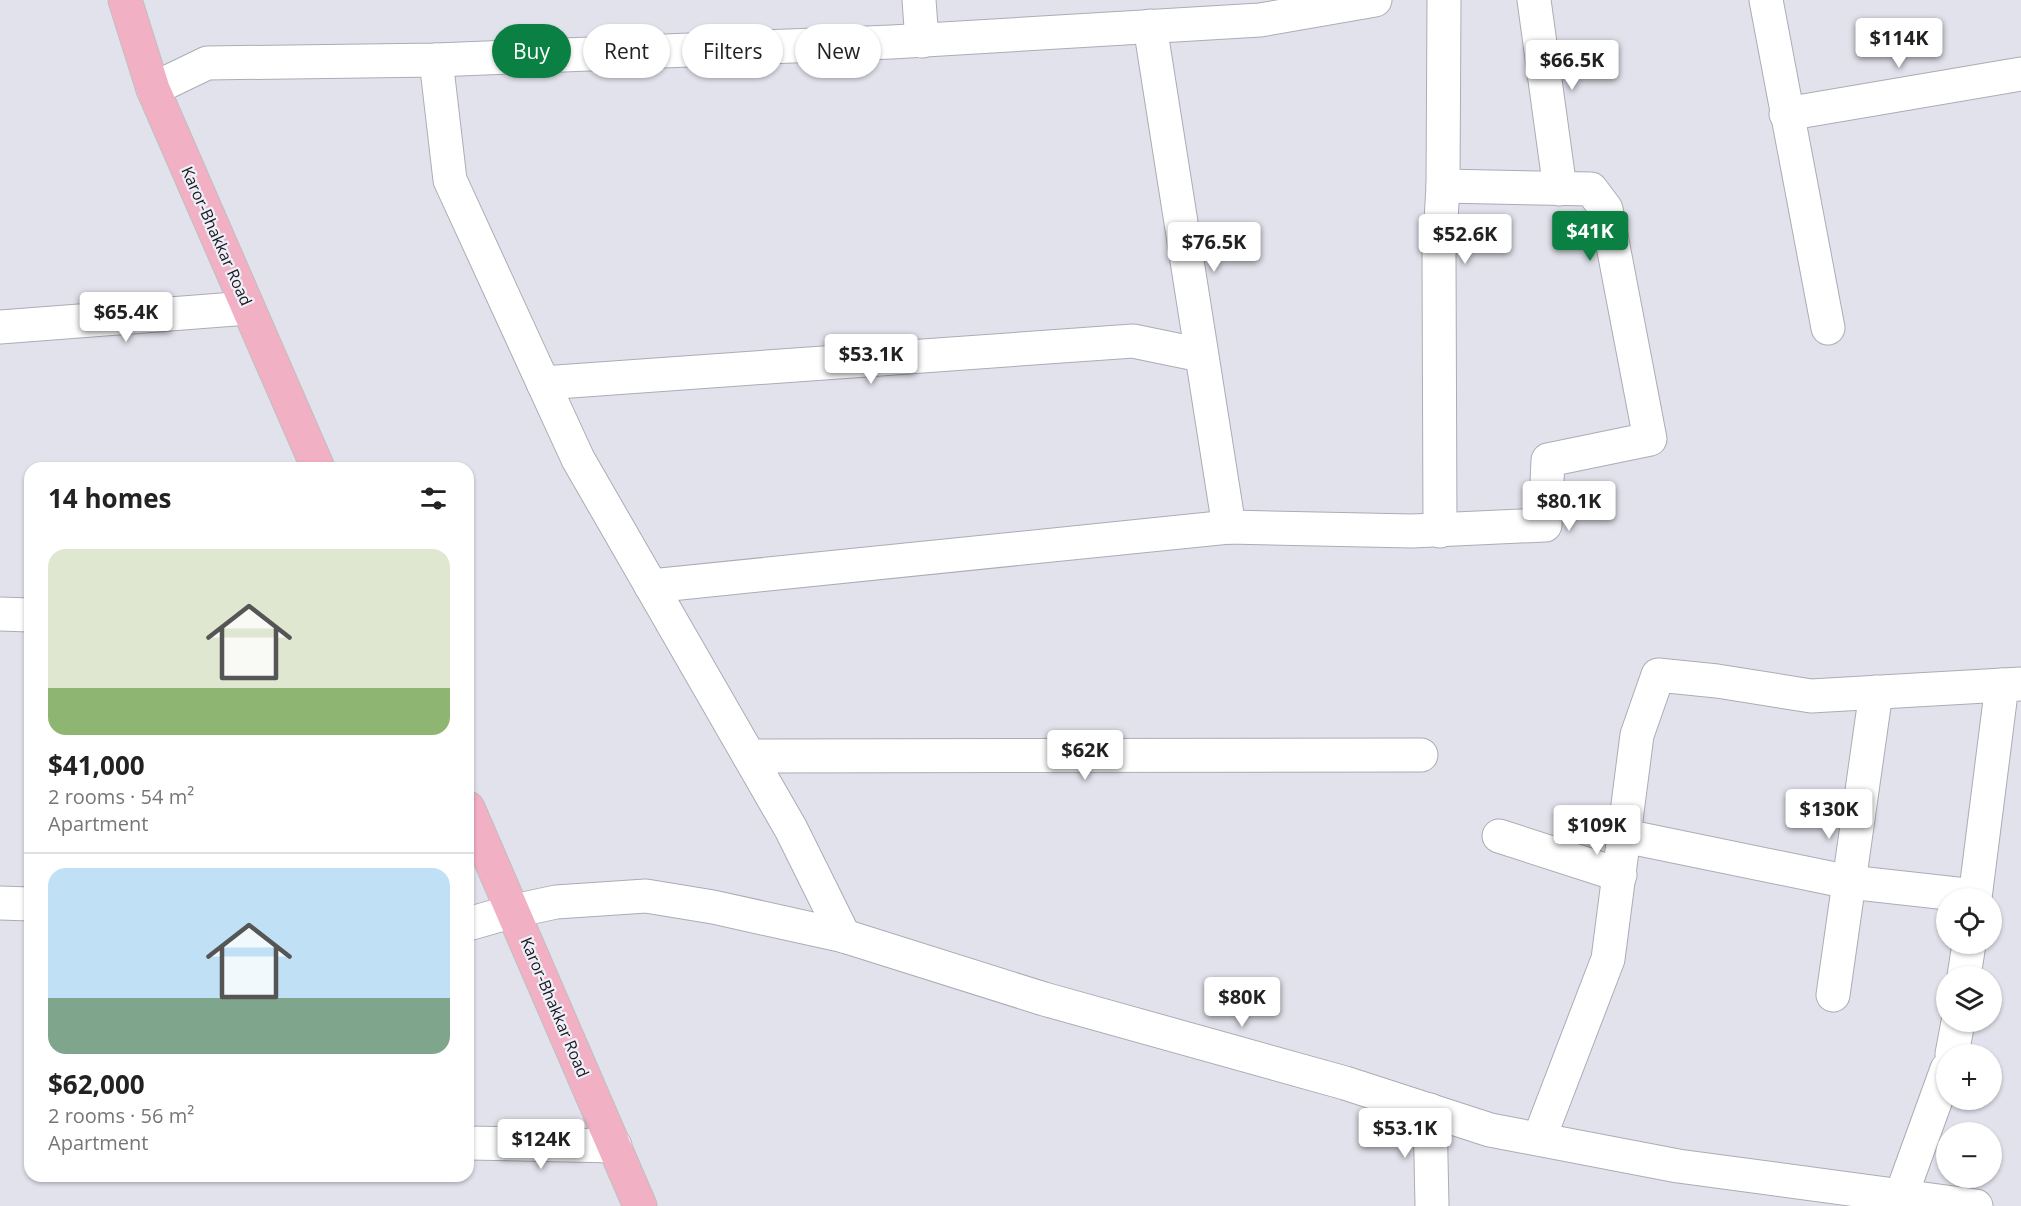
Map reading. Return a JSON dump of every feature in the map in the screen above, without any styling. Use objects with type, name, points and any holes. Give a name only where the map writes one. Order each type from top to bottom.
[{"type":"main road","name":"Karor-Bhakkar Road","points":[[125,0],[153,89],[315,462]]},
{"type":"main road","name":"Karor-Bhakkar Road","points":[[474,821],[640,1206]]},
{"type":"street","points":[[919,0],[922,41]]},
{"type":"street","points":[[153,89],[207,63],[436,60],[922,41],[1150,26],[1198,12],[1260,20],[1375,0]]},
{"type":"street","points":[[1440,531],[1439,255],[1443,186],[1444,0]]},
{"type":"street","points":[[1534,0],[1560,189]]},
{"type":"street","points":[[1766,0],[1828,328]]},
{"type":"street","points":[[1150,26],[1229,527]]},
{"type":"street","points":[[436,60],[450,180],[578,459],[791,829],[844,936]]},
{"type":"street","points":[[1786,114],[2021,74]]},
{"type":"street","points":[[651,586],[1229,527],[1440,531],[1545,525],[1548,460],[1650,439],[1606,209],[1591,189],[1443,186]]},
{"type":"street","points":[[0,327],[248,308]]},
{"type":"street","points":[[543,383],[1133,341],[1201,355]]},
{"type":"street","points":[[0,614],[24,615]]},
{"type":"street","points":[[1539,1139],[1608,959],[1637,735],[1658,675],[1716,681],[1811,696],[2011,684],[1977,888]]},
{"type":"street","points":[[1833,995],[1876,692]]},
{"type":"street","points":[[749,756],[1421,755]]},
{"type":"street","points":[[1499,836],[1620,875]]},
{"type":"street","points":[[1625,836],[1849,882],[1936,892]]},
{"type":"street","points":[[474,922],[556,902],[646,896],[713,907],[844,936],[1044,999],[1345,1083],[1490,1130],[1678,1166],[1976,1206]]},
{"type":"street","points":[[0,903],[24,904]]},
{"type":"street","points":[[1901,1196],[1936,1099]]},
{"type":"street","points":[[1430,1110],[1432,1206]]},
{"type":"street","points":[[474,1143],[615,1146]]}]
